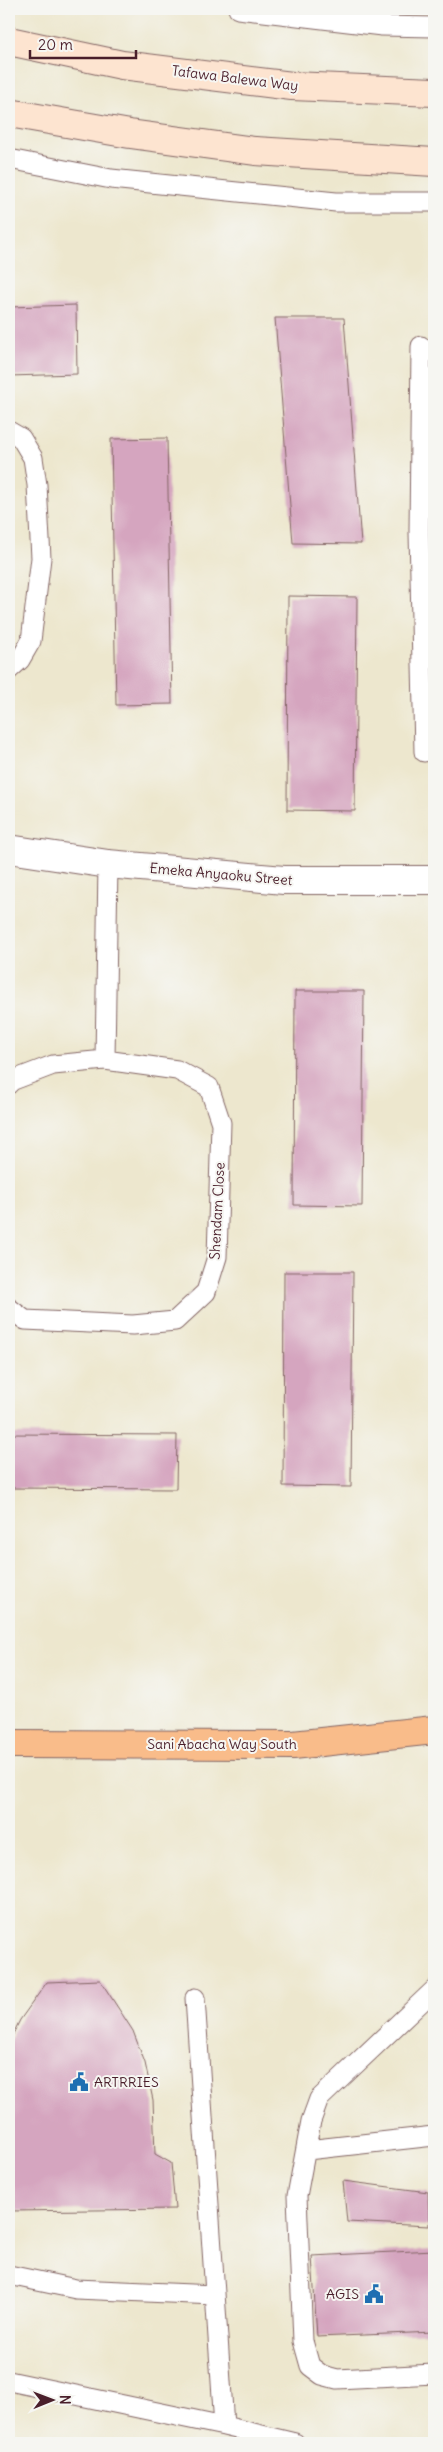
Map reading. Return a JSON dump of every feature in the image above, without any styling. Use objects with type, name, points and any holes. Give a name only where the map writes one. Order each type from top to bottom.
[{"type":"highway","name":"Sani Abacha Way South","points":[[9,1744],[293,1745],[434,1730]]},
{"type":"main road","name":"Tafawa Balewa Way","points":[[9,41],[122,65],[283,84],[434,92]]},
{"type":"main road","points":[[9,113],[130,134],[255,151],[434,162]]},
{"type":"street","name":"Emeka Anyaoku Street","points":[[9,849],[108,864],[284,880],[434,880]]},
{"type":"lane","points":[[238,9],[382,26],[434,27]]},
{"type":"lane","points":[[9,159],[111,179],[336,202],[434,202]]},
{"type":"lane","points":[[421,346],[427,532],[424,752]]},
{"type":"lane","points":[[9,431],[21,438],[33,458],[37,485],[41,558],[30,641],[20,660],[9,670]]},
{"type":"lane","points":[[105,1060],[108,864]]},
{"type":"lane","name":"Shendam Close","points":[[9,1084],[11,1081],[53,1065],[105,1060],[177,1070],[209,1087],[222,1123],[217,1257],[206,1292],[175,1321],[133,1324],[25,1320],[9,1308]]},
{"type":"lane","points":[[434,1990],[319,2099],[311,2121],[297,2196],[303,2341],[310,2366],[322,2375],[337,2379],[434,2374]]},
{"type":"lane","points":[[195,1998],[224,2426]]},
{"type":"lane","points":[[307,2150],[434,2136]]},
{"type":"lane","points":[[9,2275],[76,2289],[215,2295]]},
{"type":"lane","points":[[9,2381],[224,2426],[295,2443]]},
{"type":"building","points":[[76,305],[77,374],[9,376],[9,307]]},
{"type":"building","points":[[275,318],[344,318],[361,544],[293,543]]},
{"type":"building","points":[[167,438],[172,704],[116,705],[111,439]]},
{"type":"building","points":[[288,596],[357,597],[355,811],[287,810]]},
{"type":"building","points":[[295,991],[364,991],[362,1206],[294,1205]]},
{"type":"building","points":[[284,1272],[353,1272],[351,1487],[283,1486]]},
{"type":"building","points":[[9,1434],[177,1435],[176,1489],[9,1488]]},
{"type":"building","name":"ARTRRIES","points":[[100,1980],[133,2031],[145,2063],[153,2100],[155,2154],[171,2163],[175,2209],[9,2211],[9,2042],[20,2020],[47,1982]]},
{"type":"building","points":[[343,2181],[428,2192],[429,2226],[347,2222]]},
{"type":"building","name":"AGIS","points":[[434,2250],[434,2332],[317,2337],[312,2256]]},
{"type":"place","name":"ARTRRIES","points":[[79,2082]]},
{"type":"place","name":"AGIS","points":[[374,2294]]}]
